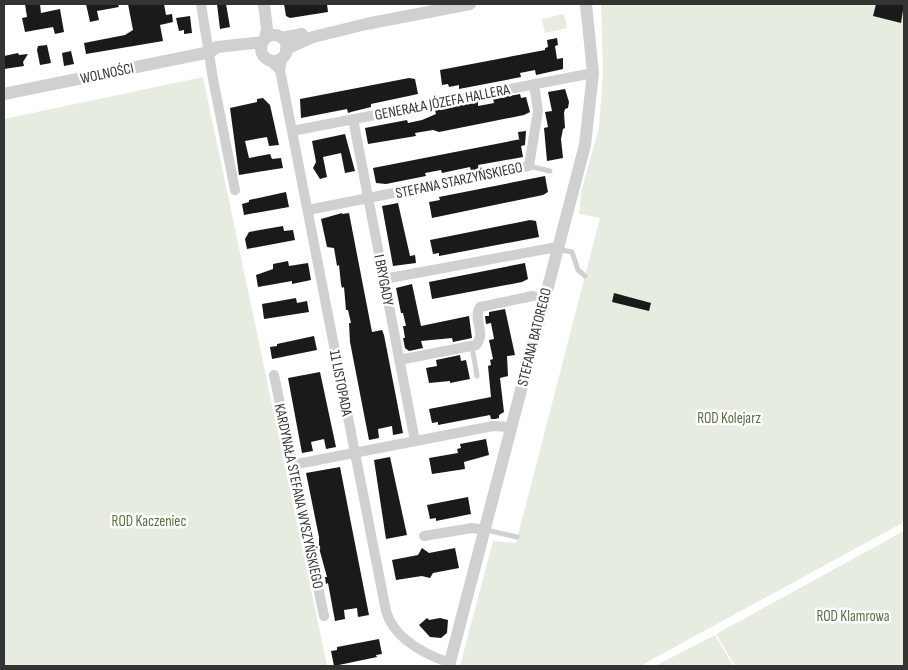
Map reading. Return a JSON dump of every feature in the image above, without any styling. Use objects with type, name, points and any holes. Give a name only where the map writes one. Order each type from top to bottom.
[{"type":"street","points":[[201,4],[236,193]]},
{"type":"street","points":[[265,4],[282,45],[278,60],[265,49]]},
{"type":"street","points":[[265,4],[267,29],[265,49],[280,70]]},
{"type":"street","points":[[282,45],[321,28],[350,23],[366,24],[470,4]]},
{"type":"street","name":"STEFANA BATOREGO","points":[[449,665],[486,530],[585,145],[594,73],[586,4]]},
{"type":"street","points":[[265,49],[271,35],[282,45]]},
{"type":"street","name":"11 LISTOPADA","points":[[282,45],[280,70],[389,623],[413,645],[449,665]]},
{"type":"street","name":"WOLNOŚCI","points":[[4,94],[210,52],[217,47],[265,49]]},
{"type":"street","name":"GENERAŁA JÓZEFA HALLERA","points":[[292,131],[594,73]]},
{"type":"street","name":"STEFANA STARZYŃSKIEGO","points":[[308,210],[530,166],[538,111],[534,84]]},
{"type":"street","name":"I BRYGADY","points":[[353,119],[414,440]]},
{"type":"street","points":[[384,279],[557,248]]},
{"type":"street","points":[[399,360],[472,346],[479,341],[481,336],[477,314],[480,306],[534,296]]},
{"type":"street","name":"KARDYNAŁA STEFANA WYSZYŃSKIEGO","points":[[274,375],[324,616]]},
{"type":"street","points":[[292,465],[493,426],[512,427]]},
{"type":"street","points":[[424,536],[472,528],[486,530]]},
{"type":"lane","points":[[530,166],[550,170]]},
{"type":"lane","points":[[557,248],[572,252],[578,270],[585,276]]},
{"type":"lane","points":[[472,346],[477,376]]},
{"type":"lane","points":[[486,530],[518,538]]},
{"type":"green space","name":"ROD Kolejarz","points":[[601,4],[904,4],[904,522],[640,666],[460,666],[493,541],[516,543],[600,218],[579,214],[581,192],[599,128],[603,72]]},
{"type":"green space","points":[[564,14],[567,28],[545,33],[542,19]]},
{"type":"green space","name":"ROD Kaczeniec","points":[[203,77],[327,666],[4,666],[4,119]]},
{"type":"green space","name":"ROD Klamrowa","points":[[904,531],[904,666],[735,666],[716,634]]},
{"type":"green space","points":[[715,635],[733,666],[655,666]]},
{"type":"building","points":[[25,4],[40,4],[41,13],[60,9],[64,32],[55,34],[53,27],[25,32],[22,18],[27,17]]},
{"type":"building","points":[[86,4],[118,4],[119,7],[97,11],[99,20],[90,22]]},
{"type":"building","points":[[128,4],[164,4],[166,15],[172,14],[173,22],[160,25],[163,41],[86,54],[84,43],[125,35],[133,30]]},
{"type":"building","points":[[217,4],[226,4],[230,27],[220,29]]},
{"type":"building","points":[[284,4],[327,4],[328,12],[290,18],[286,16]]},
{"type":"building","points":[[876,4],[904,4],[901,23],[873,16]]},
{"type":"building","points":[[190,16],[192,33],[184,34],[184,30],[179,31],[176,18]]},
{"type":"building","points":[[557,38],[558,45],[555,46],[557,59],[563,58],[563,69],[536,75],[535,70],[520,73],[521,77],[459,89],[459,85],[449,87],[448,84],[442,85],[440,70],[545,50],[548,47],[547,40]]},
{"type":"building","points":[[47,45],[51,63],[40,65],[38,46]]},
{"type":"building","points":[[71,51],[74,64],[64,66],[62,53]]},
{"type":"building","points":[[18,53],[19,55],[28,54],[23,62],[24,66],[4,69],[4,56]]},
{"type":"building","points":[[409,78],[415,79],[418,94],[371,104],[371,107],[348,113],[347,109],[301,118],[300,99]]},
{"type":"building","points":[[565,89],[569,102],[568,108],[565,109],[564,113],[565,128],[563,129],[561,139],[563,158],[547,161],[544,128],[548,127],[545,112],[552,111],[548,92]]},
{"type":"building","points":[[520,94],[521,98],[526,97],[530,112],[524,115],[439,132],[433,130],[415,133],[416,136],[368,144],[365,128],[407,120],[408,123],[422,120],[436,114],[435,110],[478,102],[478,106],[494,103],[493,99]]},
{"type":"building","points":[[263,98],[270,105],[279,145],[269,146],[267,137],[245,141],[249,158],[270,154],[272,159],[281,158],[283,168],[239,175],[230,108],[257,102],[257,99]]},
{"type":"building","points":[[526,131],[525,145],[521,146],[523,157],[478,165],[479,169],[471,171],[470,167],[442,173],[441,170],[425,173],[426,176],[386,184],[376,183],[373,168],[521,139],[519,139],[518,132]]},
{"type":"building","points":[[345,134],[355,171],[345,173],[341,153],[323,157],[327,177],[320,179],[313,168],[316,162],[312,141]]},
{"type":"building","points":[[545,176],[548,192],[543,195],[432,218],[429,202],[440,200],[439,197]]},
{"type":"building","points":[[286,192],[289,207],[244,215],[242,204],[249,202],[249,200]]},
{"type":"building","points":[[398,203],[410,256],[415,255],[416,263],[393,266],[382,206]]},
{"type":"building","points":[[349,213],[372,332],[382,330],[384,335],[403,433],[393,435],[392,426],[378,429],[379,438],[369,440],[350,342],[349,323],[351,323],[348,310],[346,310],[344,287],[342,288],[339,265],[337,266],[334,248],[327,247],[321,219]]},
{"type":"building","points":[[530,220],[536,221],[539,237],[439,256],[439,253],[433,254],[430,240]]},
{"type":"building","points":[[283,226],[284,231],[293,230],[295,240],[247,249],[245,239],[249,232]]},
{"type":"building","points":[[288,261],[289,266],[308,263],[311,280],[258,287],[256,275],[273,269],[273,264]]},
{"type":"building","points":[[525,263],[528,279],[522,282],[432,299],[429,282]]},
{"type":"building","points":[[412,284],[421,326],[469,316],[472,338],[453,342],[452,338],[421,341],[423,348],[409,351],[405,348],[403,326],[406,326],[403,313],[401,313],[396,288]]},
{"type":"building","points":[[614,293],[651,303],[649,311],[612,302]]},
{"type":"building","points":[[296,298],[297,303],[307,301],[309,312],[264,319],[262,304]]},
{"type":"building","points":[[505,309],[515,355],[507,356],[508,376],[500,378],[504,412],[499,415],[499,418],[495,419],[491,419],[490,415],[438,425],[438,422],[432,423],[429,409],[491,397],[488,366],[491,365],[490,360],[493,359],[489,340],[494,339],[491,323],[486,324],[485,316],[489,316],[489,312]]},
{"type":"building","points":[[314,336],[317,350],[272,359],[270,347]]},
{"type":"building","points":[[460,355],[461,361],[466,360],[470,379],[450,383],[450,381],[429,383],[426,368],[437,366],[436,360]]},
{"type":"building","points":[[320,372],[336,447],[326,449],[324,439],[311,442],[313,451],[302,453],[288,378]]},
{"type":"building","points":[[486,439],[489,455],[464,462],[465,469],[432,474],[429,458],[458,453],[457,449],[461,448],[460,444]]},
{"type":"building","points":[[390,457],[407,535],[386,539],[374,460]]},
{"type":"building","points":[[340,467],[369,615],[358,617],[357,608],[344,610],[345,619],[335,621],[328,583],[326,584],[325,577],[327,577],[319,548],[319,537],[306,473]]},
{"type":"building","points":[[468,497],[471,514],[436,521],[436,518],[430,519],[427,505]]},
{"type":"building","points":[[422,548],[429,553],[455,548],[459,568],[433,573],[430,578],[422,576],[396,580],[392,560],[418,555]]},
{"type":"building","points":[[427,618],[429,620],[440,618],[448,620],[447,633],[441,638],[430,637],[419,625]]},
{"type":"building","points":[[379,639],[382,654],[376,655],[377,657],[334,666],[331,651],[337,650],[337,647]]}]
